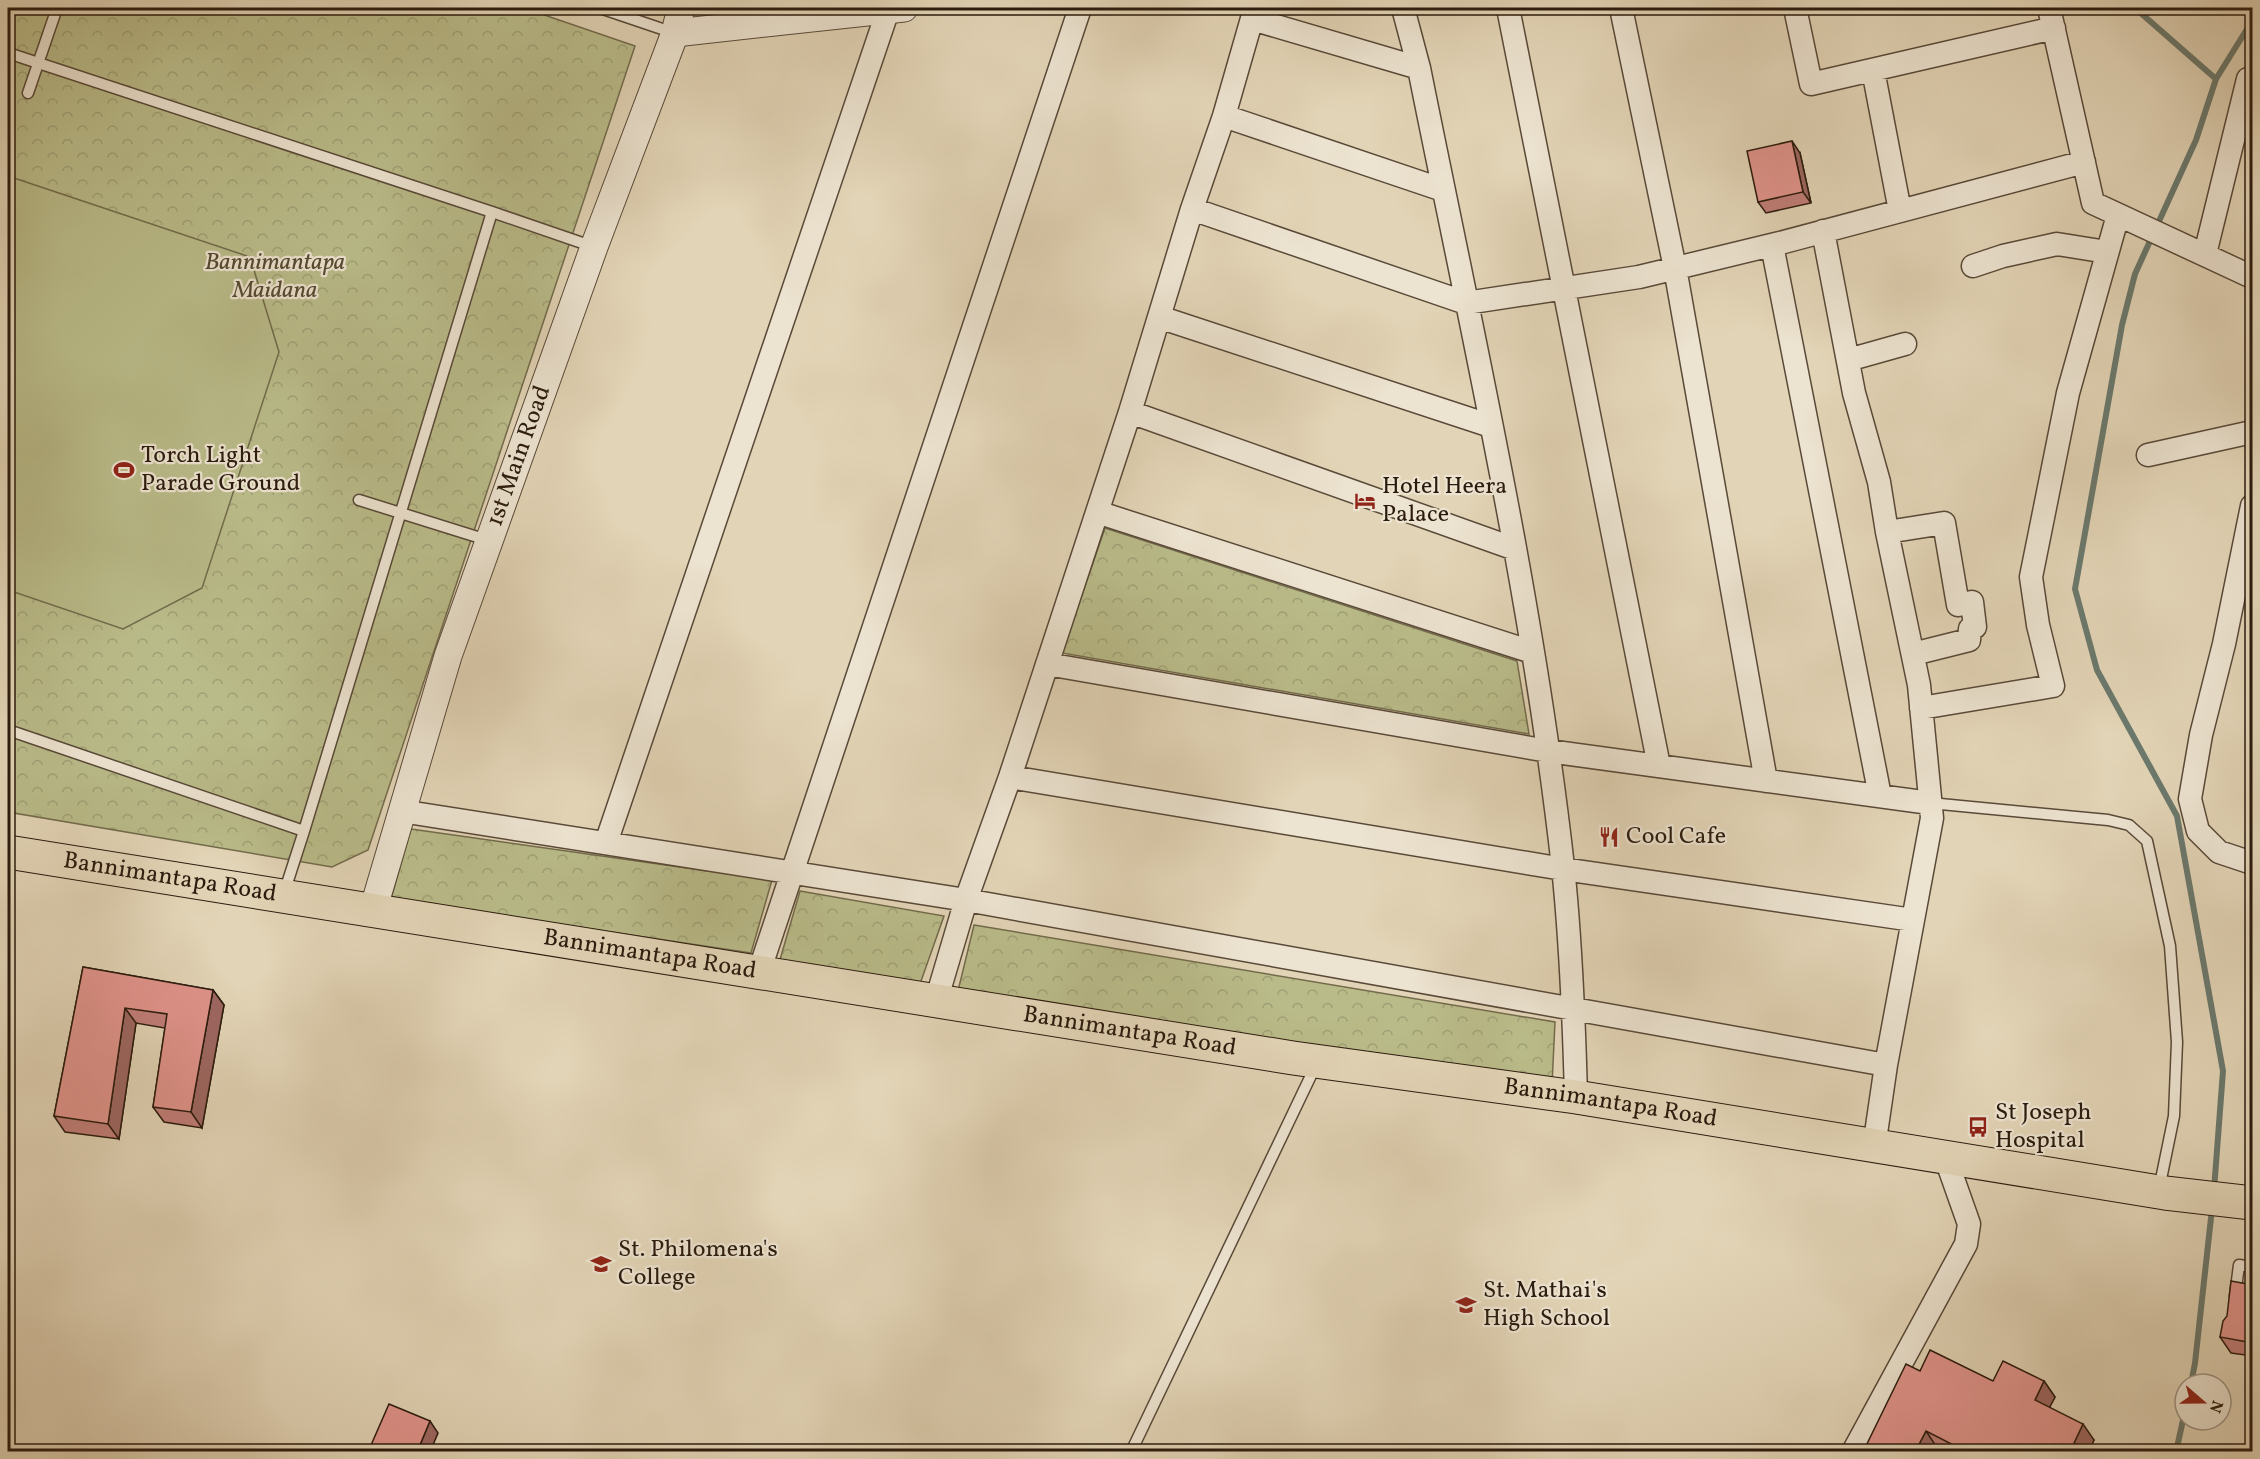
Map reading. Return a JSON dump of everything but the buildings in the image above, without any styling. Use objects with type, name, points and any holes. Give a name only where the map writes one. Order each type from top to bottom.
[{"type":"main road","name":"Bannimantapa Road","points":[[8,852],[1317,1062],[1576,1097],[2162,1193],[2253,1203]]},
{"type":"street","points":[[759,972],[1080,8]]},
{"type":"street","points":[[1403,8],[1419,68],[1491,426],[1515,549],[1548,751],[1563,869],[1574,1009],[1576,1097]]},
{"type":"street","points":[[1508,8],[1659,766]]},
{"type":"street","points":[[1621,8],[1675,268],[1766,781]]},
{"type":"street","points":[[1795,8],[1811,84],[1873,70],[2052,18],[2093,203],[2253,277]]},
{"type":"street","points":[[606,843],[896,9],[678,20]]},
{"type":"street","points":[[936,1001],[966,900],[1010,777],[1130,412],[1192,209],[1224,116],[1253,13],[1419,68]]},
{"type":"street","name":"1st Main Road","points":[[373,910],[448,656],[678,20]]},
{"type":"street","points":[[1873,70],[1900,211]]},
{"type":"street","points":[[2205,254],[2248,79]]},
{"type":"street","points":[[1224,116],[1443,190]]},
{"type":"street","points":[[1192,209],[1466,303],[1639,277],[1772,245],[2084,162]]},
{"type":"street","points":[[1921,708],[2053,686],[2038,626],[2031,577],[2068,393],[2107,252],[2124,218]]},
{"type":"street","points":[[1823,231],[1854,393],[1879,482],[1887,532],[1913,654],[1932,818],[1886,1065],[1874,1147]]},
{"type":"street","points":[[1973,266],[2003,256],[2057,244],[2107,252]]},
{"type":"street","points":[[1772,245],[1880,796]]},
{"type":"street","points":[[1159,317],[1491,426]]},
{"type":"street","points":[[1848,360],[1905,344]]},
{"type":"street","points":[[1130,412],[1515,549]]},
{"type":"street","points":[[2148,455],[2253,432]]},
{"type":"street","points":[[2253,506],[2224,644],[2200,735],[2190,799],[2198,831],[2219,852],[2253,863]]},
{"type":"street","points":[[1097,512],[1532,652]]},
{"type":"street","points":[[1887,532],[1944,523],[1958,605],[1972,602],[1975,627],[1970,629],[1969,640],[1913,654]]},
{"type":"street","points":[[1047,664],[1548,751],[1930,803]]},
{"type":"street","points":[[1010,777],[1563,869],[1913,920]]},
{"type":"street","points":[[401,811],[966,900],[1886,1065]]},
{"type":"street","points":[[1853,1452],[1966,1244],[1969,1224],[1946,1159]]},
{"type":"lane","points":[[28,93],[57,8]]},
{"type":"lane","points":[[600,8],[678,20]]},
{"type":"lane","points":[[8,53],[594,247]]},
{"type":"lane","points":[[283,896],[492,212]]},
{"type":"lane","points":[[359,500],[400,515],[489,541]]},
{"type":"lane","points":[[8,730],[304,831]]},
{"type":"lane","points":[[1930,803],[2108,820],[2129,825],[2147,841],[2170,946],[2177,1042],[2174,1116],[2162,1193]]},
{"type":"lane","points":[[1131,1452],[1317,1062]]},
{"type":"lane","points":[[2233,1309],[2239,1265],[2253,1267]]},
{"type":"green space","name":"Bannimantapa Maidana","points":[[8,8],[524,8],[635,46],[368,850],[332,867],[8,812]]},
{"type":"green space","name":"Torch Light Parade Ground","points":[[8,176],[250,257],[279,352],[202,588],[123,629],[8,590]]},
{"type":"green space","points":[[1105,528],[1517,661],[1529,734],[1062,653]]},
{"type":"green space","points":[[411,829],[772,880],[751,953],[391,899]]},
{"type":"green space","points":[[800,891],[944,916],[920,984],[779,963]]},
{"type":"green space","points":[[974,925],[1555,1022],[1552,1085],[958,991]]},
{"type":"waterway","points":[[2135,8],[2216,79]]},
{"type":"waterway","points":[[2214,1190],[2223,1071],[2177,816],[2097,670],[2075,589],[2122,325],[2135,274],[2196,140],[2216,79],[2252,21]]},
{"type":"waterway","points":[[2193,1372],[2212,1209]]},
{"type":"waterway","points":[[2176,1452],[2180,1432]]},
{"type":"place","name":"Torch Light Parade Ground","points":[[124,470]]},
{"type":"place","name":"Hotel Heera Palace","points":[[1365,501]]},
{"type":"place","name":"Cool Cafe","points":[[1609,837]]},
{"type":"place","name":"St Joseph Hospital","points":[[1978,1127]]},
{"type":"place","name":"St. Philomena's College","points":[[601,1264]]},
{"type":"place","name":"St. Mathai's High School","points":[[1466,1305]]}]
